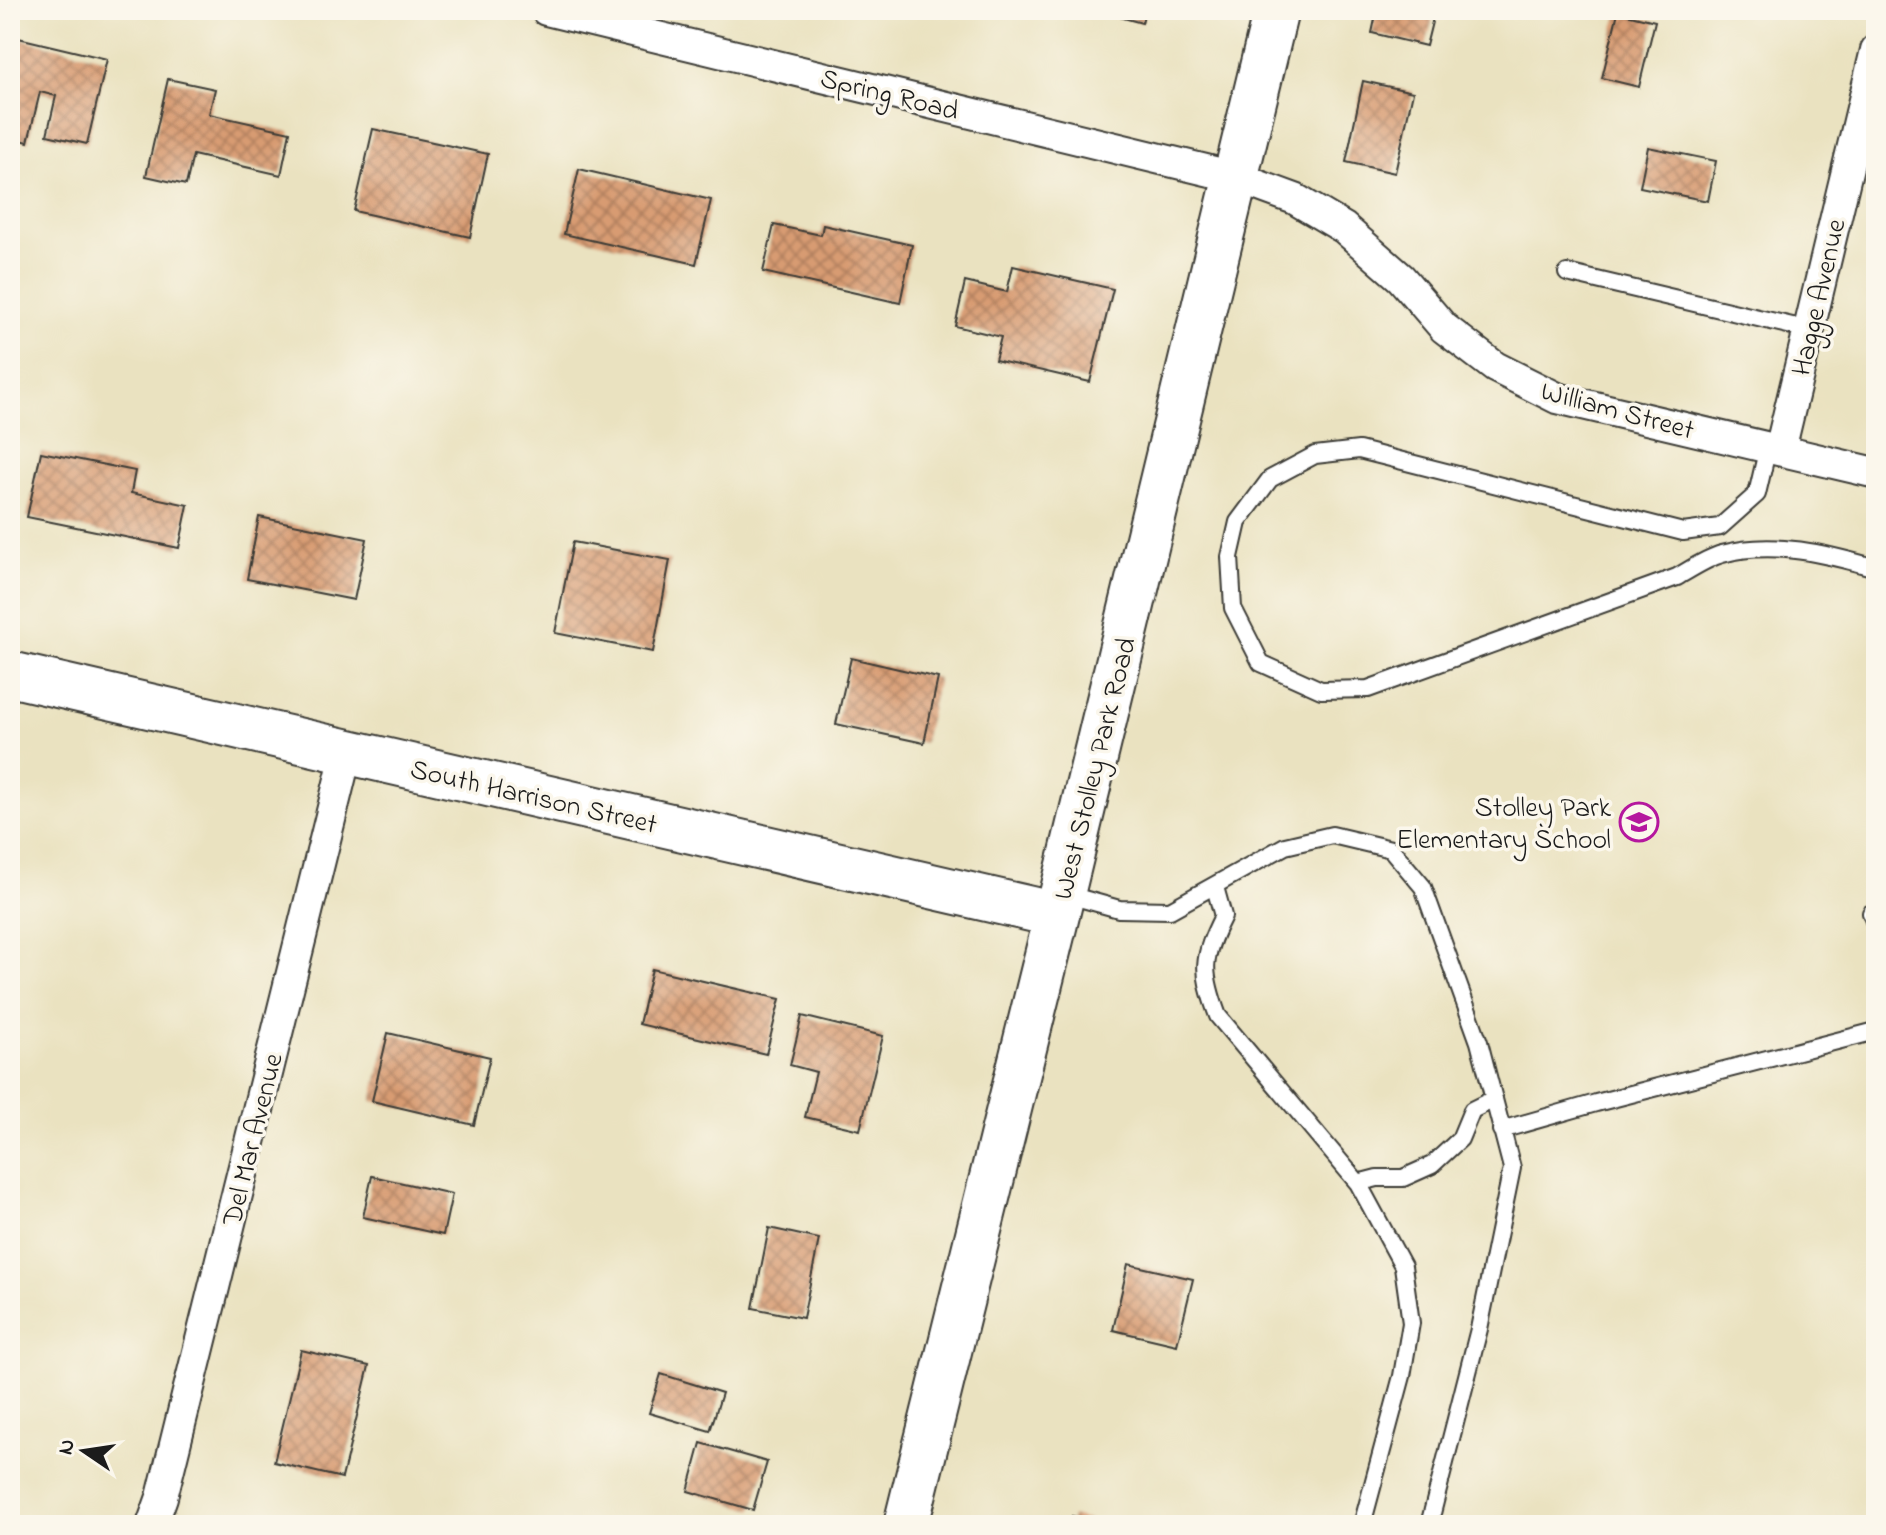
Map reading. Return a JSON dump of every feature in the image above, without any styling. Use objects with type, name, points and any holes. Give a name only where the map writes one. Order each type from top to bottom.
[{"type":"main road","name":"West Stolley Park Road","points":[[906,1525],[1276,10]]},
{"type":"main road","name":"South Harrison Street","points":[[10,674],[347,751],[1060,904]]},
{"type":"street","name":"Spring Road","points":[[546,10],[1235,177]]},
{"type":"street","name":"Hagge Avenue","points":[[1774,448],[1809,330],[1876,50]]},
{"type":"street","name":"William Street","points":[[1235,177],[1295,199],[1344,228],[1401,278],[1444,328],[1495,367],[1557,398],[1876,473]]},
{"type":"street","name":"Del Mar Avenue","points":[[152,1525],[162,1497],[347,751]]},
{"type":"lane","points":[[1567,273],[1809,330]]},
{"type":"lane","points":[[1774,448],[1757,494],[1720,527],[1683,532],[1359,450],[1315,455],[1270,479],[1238,522],[1230,557],[1233,608],[1261,663],[1321,690],[1368,689],[1677,577],[1719,554],[1757,547],[1828,554],[1876,568]]},
{"type":"lane","points":[[1060,904],[1170,910],[1285,846],[1332,835],[1391,849],[1423,887],[1479,1042],[1512,1168],[1479,1329],[1429,1525]]},
{"type":"lane","points":[[1215,887],[1223,916],[1206,950],[1206,984],[1218,1016],[1358,1183],[1403,1266],[1411,1323],[1402,1376],[1362,1525]]},
{"type":"lane","points":[[1501,1130],[1876,1031]]},
{"type":"lane","points":[[1358,1183],[1377,1178],[1403,1178],[1432,1165],[1460,1139],[1472,1110],[1494,1099]]},
{"type":"building","points":[[1094,10],[1145,10],[1142,23]]},
{"type":"building","points":[[1377,10],[1435,10],[1426,46],[1372,33]]},
{"type":"building","points":[[1618,12],[1655,21],[1639,87],[1602,78]]},
{"type":"building","points":[[10,36],[107,59],[87,144],[47,135],[56,96],[40,92],[28,142],[10,137]]},
{"type":"building","points":[[168,79],[215,89],[209,114],[290,132],[281,175],[193,155],[186,185],[146,176]]},
{"type":"building","points":[[1363,81],[1413,92],[1395,173],[1346,162]]},
{"type":"building","points":[[373,129],[488,154],[470,237],[354,211]]},
{"type":"building","points":[[1648,147],[1716,161],[1708,201],[1640,187]]},
{"type":"building","points":[[579,169],[711,200],[696,264],[564,234]]},
{"type":"building","points":[[774,225],[821,235],[823,225],[912,245],[900,303],[763,272]]},
{"type":"building","points":[[1013,266],[1113,289],[1090,382],[995,360],[1001,337],[955,326],[965,282],[1007,292]]},
{"type":"building","points":[[41,452],[135,471],[131,493],[188,505],[179,548],[27,517]]},
{"type":"building","points":[[259,517],[367,539],[354,600],[247,579]]},
{"type":"building","points":[[573,542],[670,560],[653,652],[555,633]]},
{"type":"building","points":[[851,658],[938,678],[924,743],[836,724]]},
{"type":"building","points":[[652,969],[780,999],[766,1054],[639,1024]]},
{"type":"building","points":[[802,1016],[883,1036],[860,1130],[805,1117],[816,1072],[790,1065]]},
{"type":"building","points":[[388,1033],[490,1057],[474,1125],[372,1101]]},
{"type":"building","points":[[372,1176],[452,1194],[443,1235],[363,1217]]},
{"type":"building","points":[[769,1228],[819,1239],[803,1318],[753,1308]]},
{"type":"building","points":[[1128,1264],[1193,1279],[1177,1345],[1113,1330]]},
{"type":"building","points":[[301,1350],[369,1366],[342,1478],[274,1462]]},
{"type":"building","points":[[661,1374],[722,1393],[710,1431],[649,1413]]},
{"type":"building","points":[[701,1443],[767,1462],[753,1510],[688,1491]]},
{"type":"building","points":[[1072,1516],[1104,1524],[1104,1525],[1070,1525]]},
{"type":"place","name":"Stolley Park Elementary School","points":[[1639,822]]}]
